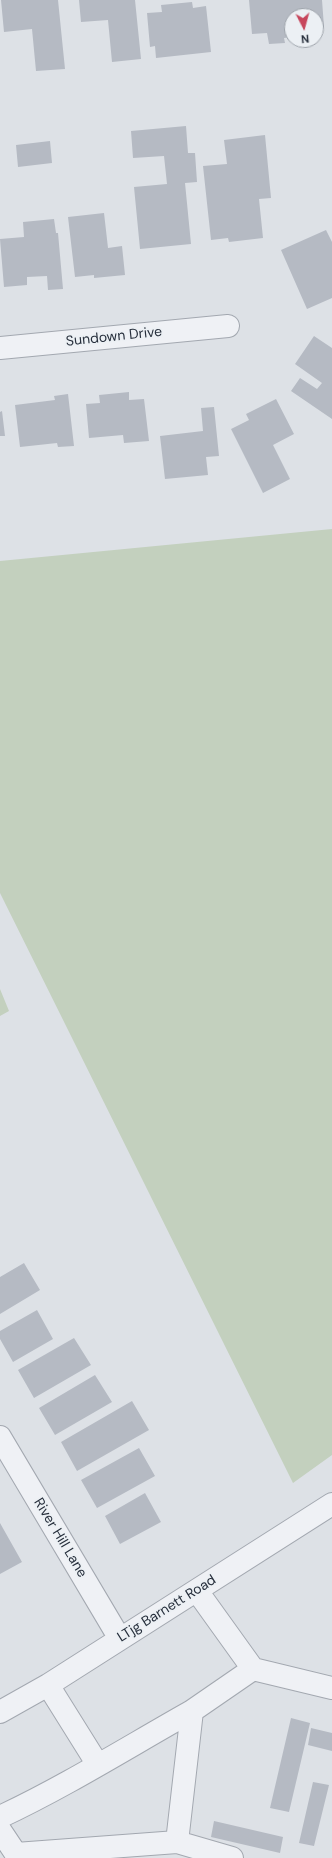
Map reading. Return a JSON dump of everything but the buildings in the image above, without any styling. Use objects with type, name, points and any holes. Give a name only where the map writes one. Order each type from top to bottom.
[{"type":"street","name":"Sundown Drive","points":[[0,348],[228,326]]},
{"type":"street","name":"River Hill Lane","points":[[1,1442],[120,1639]]},
{"type":"street","name":"LTjg Barnett Road","points":[[0,1712],[198,1591],[332,1504]]},
{"type":"street","points":[[198,1591],[253,1669],[332,1688]]},
{"type":"street","points":[[0,1817],[54,1791],[192,1711],[253,1669]]},
{"type":"street","points":[[48,1684],[98,1765]]},
{"type":"street","points":[[178,1842],[192,1711]]},
{"type":"street","points":[[0,1830],[16,1854],[178,1842],[232,1858]]},
{"type":"green space","points":[[332,529],[332,1455],[293,1483],[0,893],[0,561]]},
{"type":"green space","points":[[0,989],[9,1011],[0,1016]]}]
